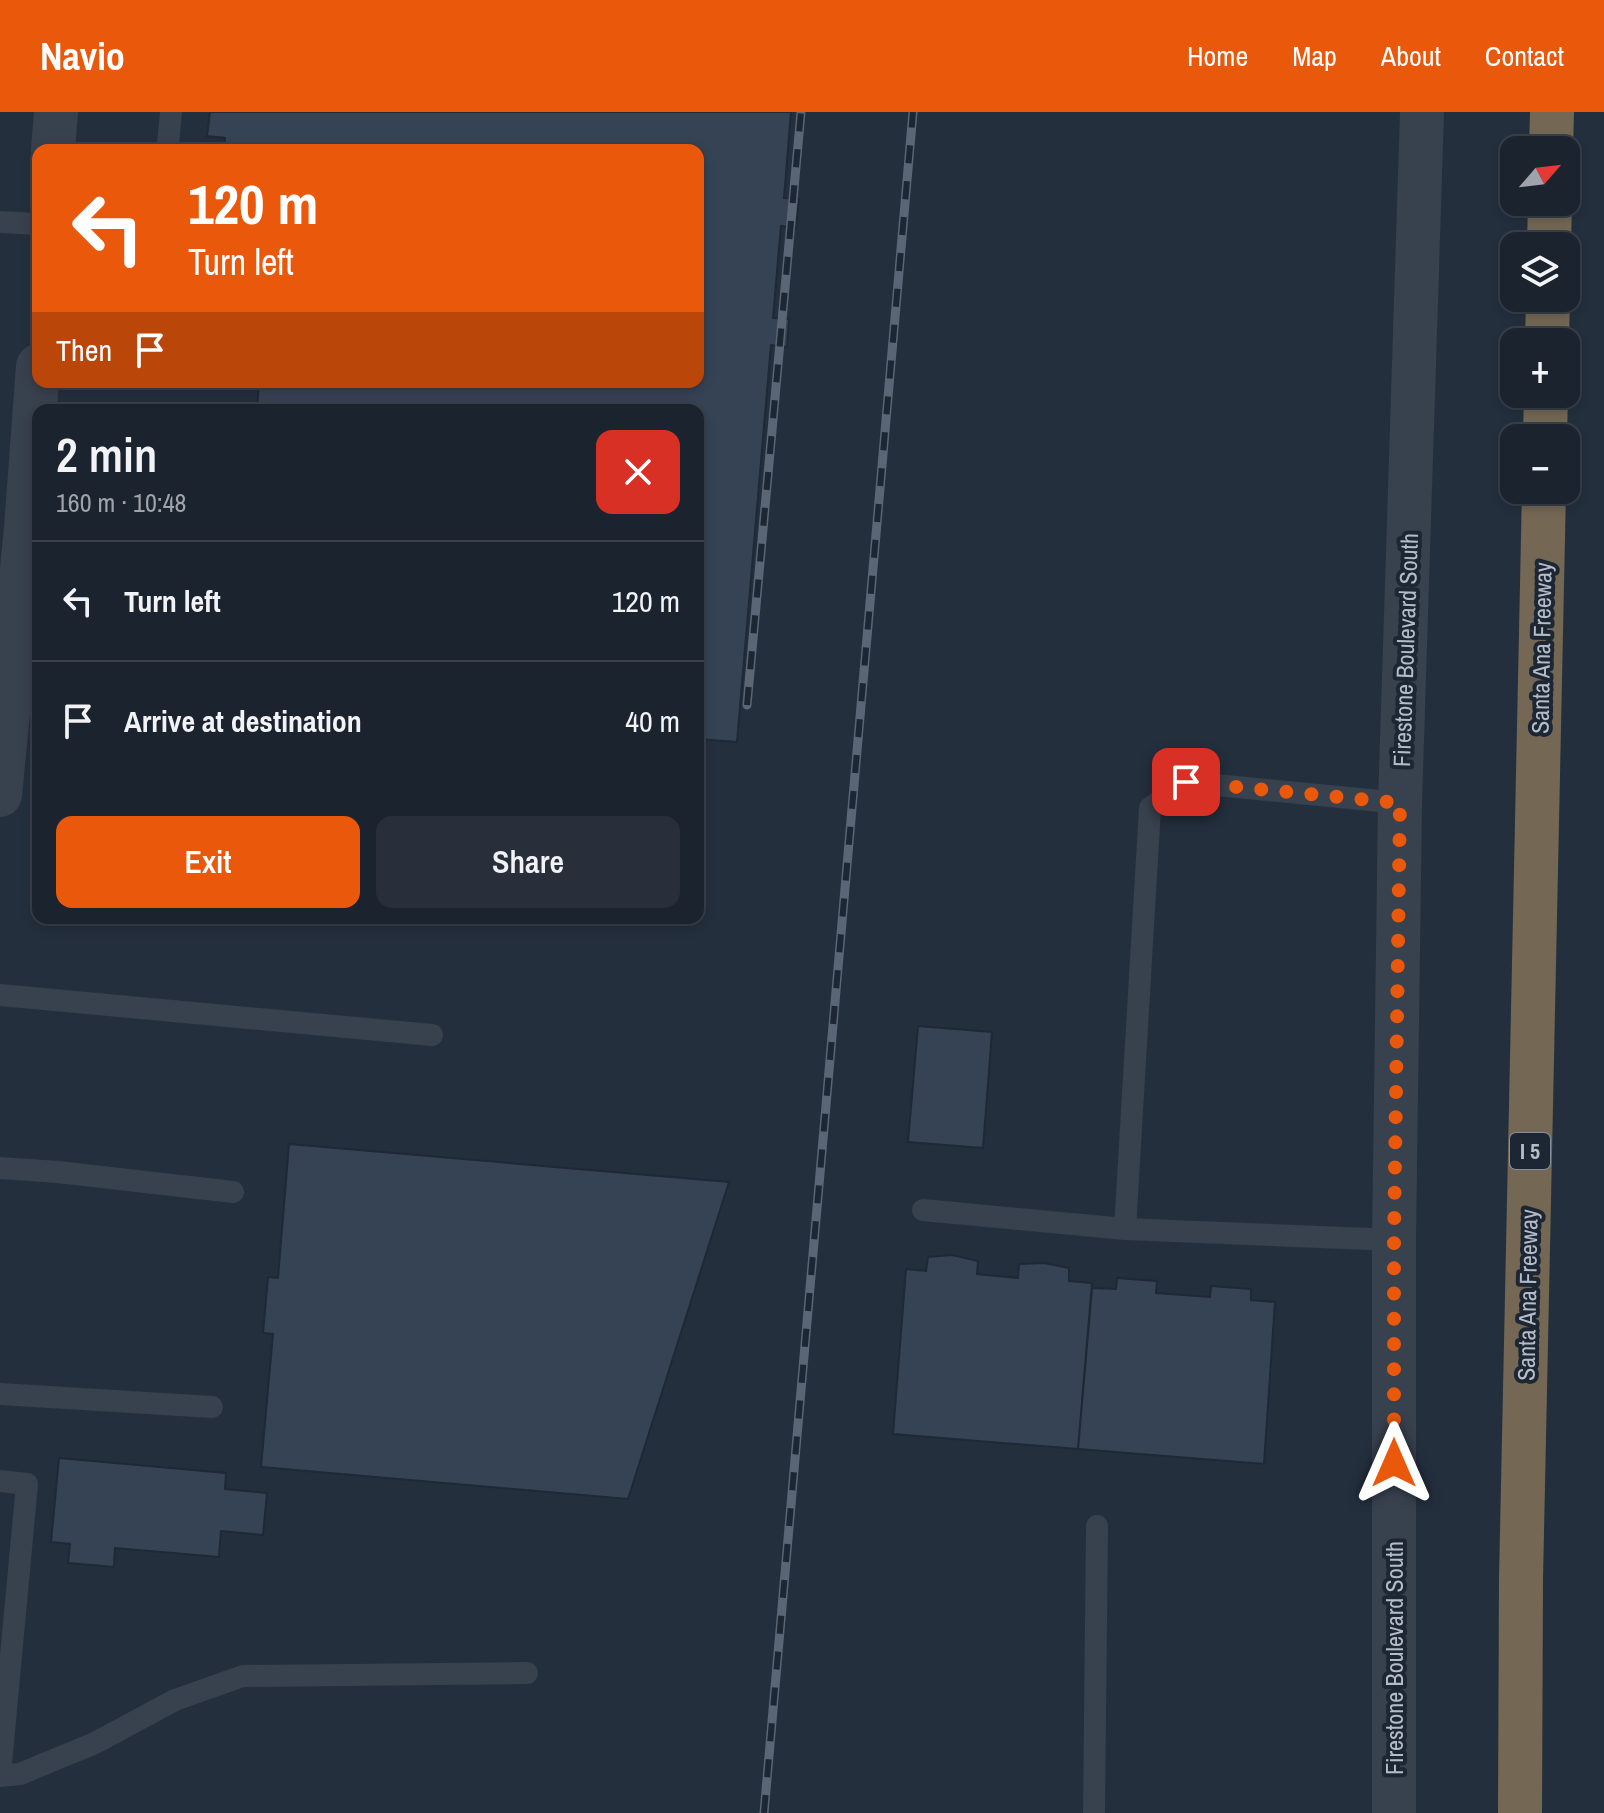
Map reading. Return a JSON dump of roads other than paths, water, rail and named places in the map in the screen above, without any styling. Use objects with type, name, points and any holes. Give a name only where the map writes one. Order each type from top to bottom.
[{"type":"highway","points":[[1551,136],[1552,112]]},
{"type":"highway","name":"Santa Ana Freeway","points":[[1520,1813],[1521,1579],[1544,504]]},
{"type":"street","points":[[53,144],[56,112]]},
{"type":"street","name":"Firestone Boulevard South","points":[[1394,1813],[1394,1240],[1400,803],[1422,112]]},
{"type":"street","points":[[1,777],[28,599],[13,527],[32,457]]},
{"type":"lane","points":[[168,144],[171,112]]},
{"type":"lane","points":[[0,222],[32,224]]},
{"type":"lane","points":[[1125,1229],[1150,808],[1186,782],[1400,803]]},
{"type":"lane","points":[[0,995],[432,1035]]},
{"type":"lane","points":[[0,1168],[233,1192]]},
{"type":"lane","points":[[923,1210],[1125,1229],[1394,1240]]},
{"type":"lane","points":[[0,1394],[212,1407]]},
{"type":"lane","points":[[0,1481],[27,1484],[0,1775],[20,1774],[95,1743],[175,1700],[243,1676],[527,1673]]},
{"type":"lane","points":[[1094,1813],[1097,1526]]},
{"type":"railway","points":[[747,705],[801,112]]},
{"type":"railway","points":[[764,1813],[913,112]]}]
